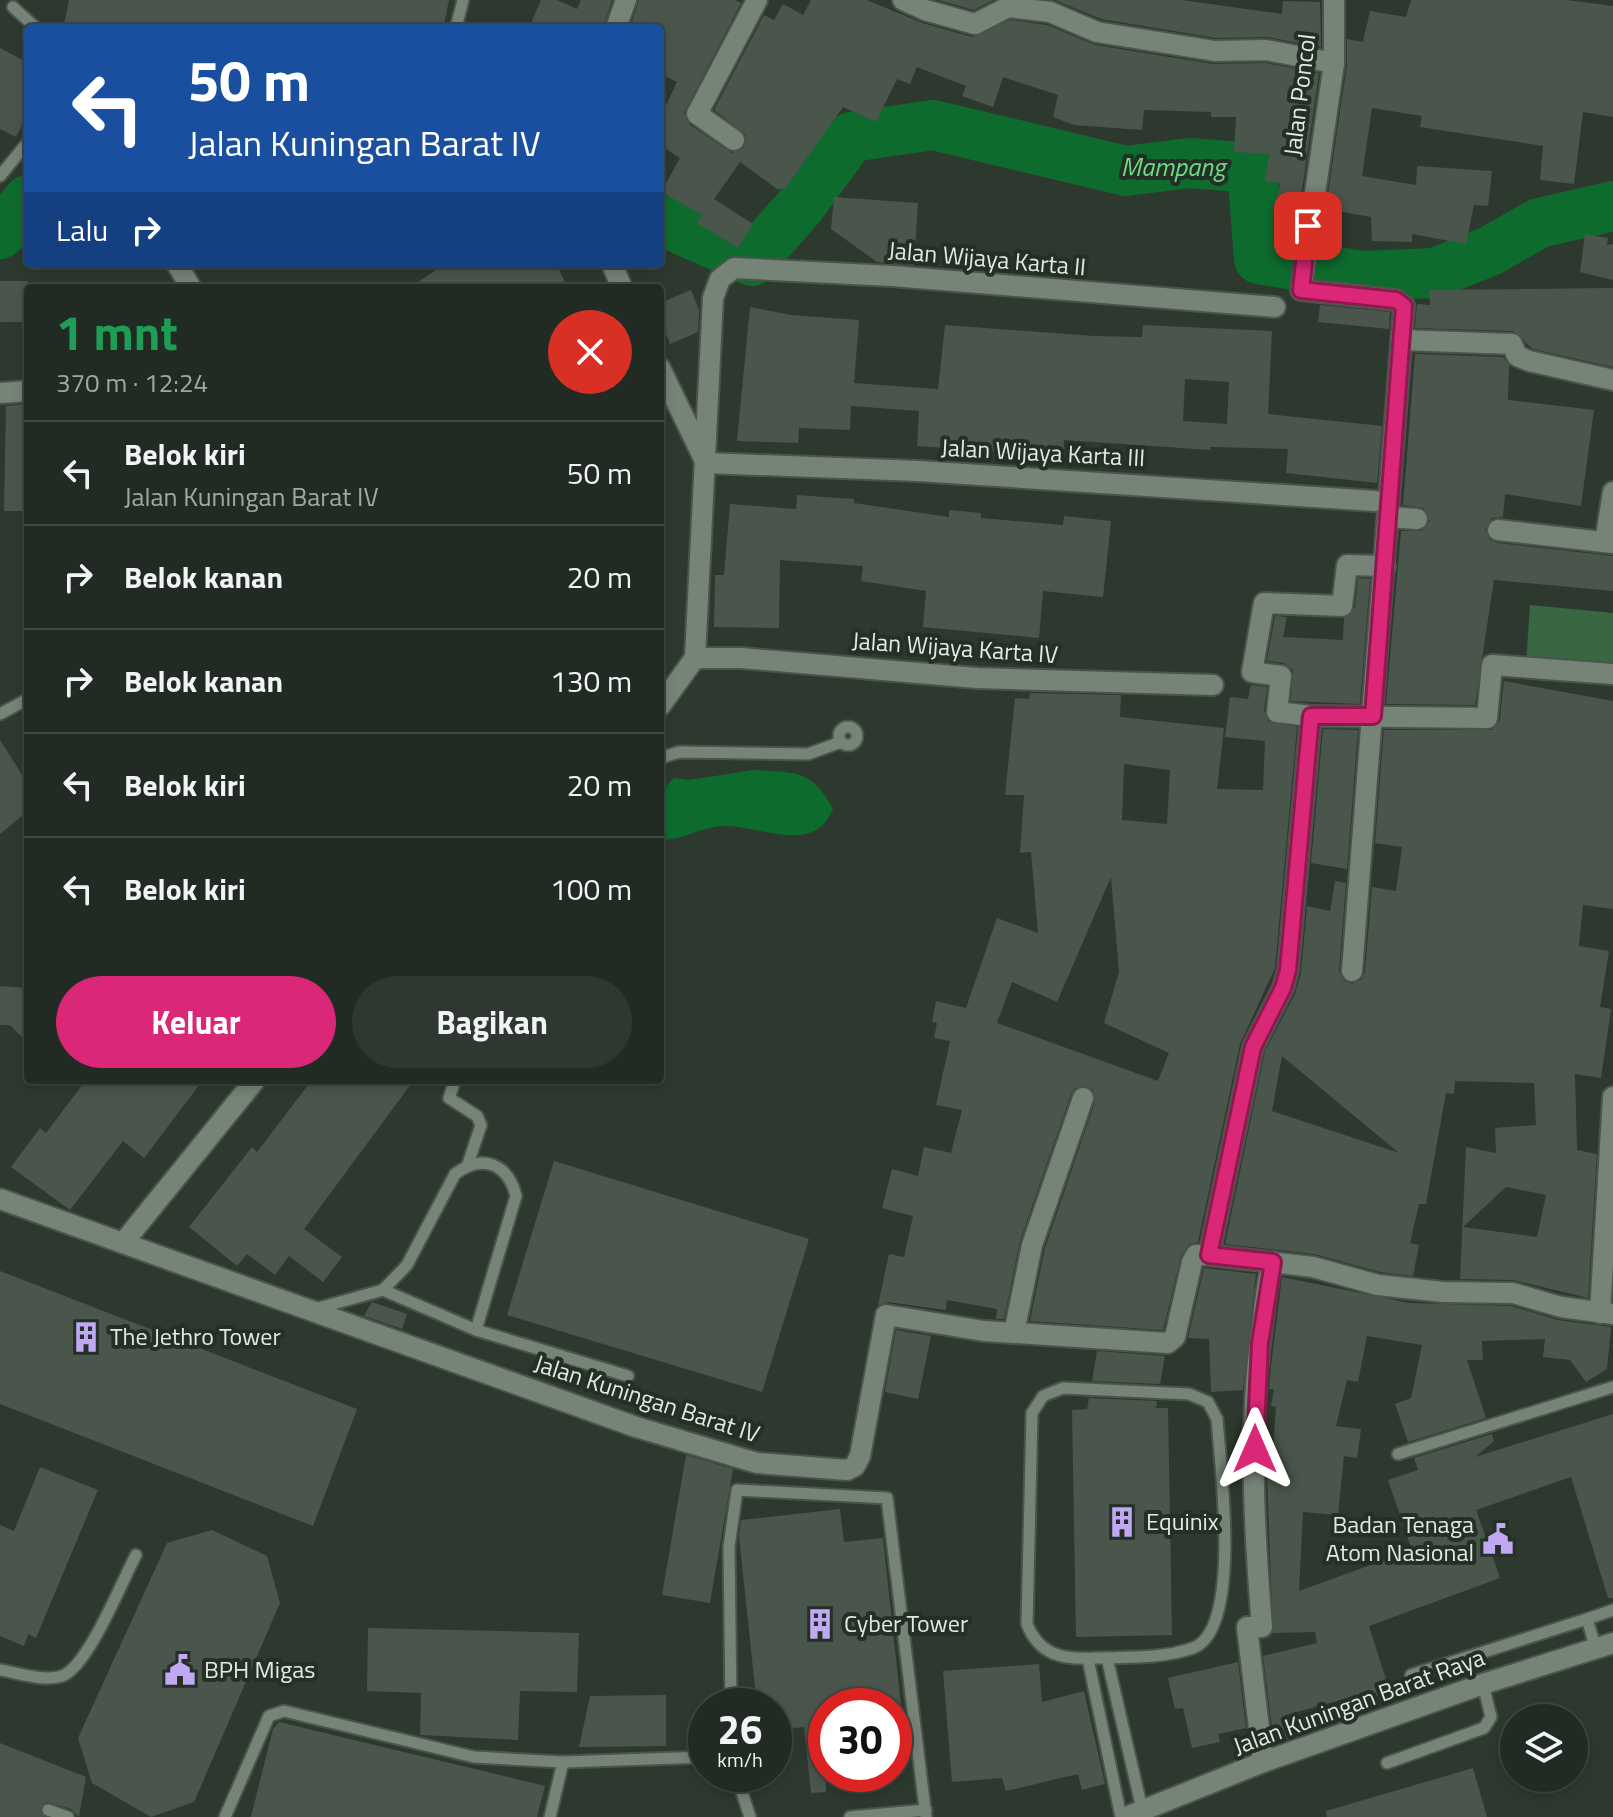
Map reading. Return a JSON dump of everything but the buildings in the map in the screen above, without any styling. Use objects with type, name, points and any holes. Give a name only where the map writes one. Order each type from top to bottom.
[{"type":"street","points":[[617,24],[626,0]]},
{"type":"street","points":[[734,140],[697,114],[757,0]]},
{"type":"street","points":[[903,0],[925,10],[975,24],[1008,7],[1050,12],[1097,32],[1215,51],[1266,50],[1334,63]]},
{"type":"street","name":"Jalan Poncol","points":[[1334,0],[1334,63],[1300,285],[1400,301],[1404,306],[1401,340]]},
{"type":"street","name":"Jalan Wijaya Karta II","points":[[706,463],[713,298],[720,279],[734,268],[892,276],[1275,307]]},
{"type":"street","points":[[1352,971],[1385,566],[1382,509],[1401,340],[1512,344],[1517,356],[1529,361],[1613,380]]},
{"type":"street","points":[[664,376],[706,463],[695,658],[664,701]]},
{"type":"street","points":[[0,393],[24,391]]},
{"type":"street","name":"Jalan Wijaya Karta III","points":[[706,463],[918,471],[1382,509],[1417,519]]},
{"type":"street","points":[[1498,530],[1609,542],[1613,492]]},
{"type":"street","points":[[1385,566],[1347,565],[1342,606],[1264,603],[1252,672],[1281,676],[1277,712],[1311,716],[1487,718],[1492,665],[1613,674]]},
{"type":"street","name":"Jalan Wijaya Karta IV","points":[[695,658],[741,658],[977,678],[1213,685]]},
{"type":"street","points":[[1311,716],[1288,970],[1283,988],[1253,1047],[1209,1255],[1313,1267],[1378,1285],[1443,1292],[1513,1293],[1561,1307],[1606,1314],[1613,1097]]},
{"type":"street","points":[[123,1243],[252,1084]]},
{"type":"street","points":[[1014,1333],[1032,1245],[1083,1098]]},
{"type":"street","name":"Jalan Kuningan Barat IV","points":[[0,1199],[651,1431],[757,1463],[847,1470],[855,1466],[860,1456],[886,1315],[1014,1333],[1173,1341],[1192,1262],[1196,1255],[1209,1255]]},
{"type":"street","points":[[1263,1762],[1251,1687],[1247,1627],[1262,1627],[1255,1546],[1254,1417],[1260,1343],[1273,1262]]},
{"type":"street","name":"Jalan Kuningan Barat Raya","points":[[1130,1814],[1263,1762],[1483,1684],[1605,1646]]},
{"type":"lane","points":[[457,24],[463,0]]},
{"type":"lane","points":[[13,7],[32,24]]},
{"type":"lane","points":[[0,176],[24,147]]},
{"type":"lane","points":[[0,714],[24,701]]},
{"type":"lane","points":[[664,757],[679,752],[808,754],[841,742]]},
{"type":"lane","points":[[312,1310],[383,1290],[407,1265],[455,1174],[468,1164],[481,1125],[477,1116],[449,1098],[454,1084]]},
{"type":"lane","points":[[468,1164],[499,1167],[511,1177],[516,1196],[476,1330]]},
{"type":"lane","points":[[383,1290],[476,1330],[628,1376]]},
{"type":"lane","points":[[1398,1454],[1613,1387]]},
{"type":"lane","points":[[1063,1388],[1189,1394],[1208,1402],[1217,1419],[1224,1590],[1212,1629],[1196,1647],[1154,1656],[1107,1658],[1055,1657],[1034,1643],[1027,1624],[1032,1413],[1043,1396],[1063,1388]]},
{"type":"lane","points":[[731,1688],[729,1547],[737,1490],[887,1498],[926,1814],[850,1817]]},
{"type":"lane","points":[[0,1670],[38,1677],[62,1676],[79,1663],[136,1555]]},
{"type":"lane","points":[[1411,1675],[1613,1610]]},
{"type":"lane","points":[[1587,1619],[1605,1646]]},
{"type":"lane","points":[[1107,1658],[1130,1814]]},
{"type":"lane","points":[[1088,1659],[1130,1814]]},
{"type":"lane","points":[[1387,1763],[1487,1725],[1491,1717],[1483,1684]]},
{"type":"lane","points":[[225,1817],[269,1716],[284,1711],[474,1757],[563,1762],[688,1758]]},
{"type":"lane","points":[[550,1817],[563,1762]]},
{"type":"lane","points":[[742,1792],[750,1817]]},
{"type":"lane","points":[[48,1810],[68,1817]]},
{"type":"shaded area","points":[[1530,605],[1613,613],[1613,672],[1526,664]]},
{"type":"shaded area","points":[[753,770],[791,773],[818,786],[833,809],[825,823],[801,835],[727,826],[664,840],[664,791],[674,778],[689,780]]},
{"type":"waterway","name":"Mampang","points":[[664,222],[752,261],[801,205],[851,137],[933,125],[1126,171],[1190,163],[1252,168],[1259,259],[1361,276],[1435,273],[1490,251],[1539,223],[1613,206]]},
{"type":"waterway","name":"Mampang","points":[[0,234],[24,205]]},
{"type":"place","name":"The Jethro Tower","points":[[86,1337]]},
{"type":"place","name":"Equinix","points":[[1122,1522]]},
{"type":"place","name":"Badan Tenaga Atom Nasional","points":[[1498,1539]]},
{"type":"place","name":"Cyber Tower","points":[[820,1624]]},
{"type":"place","name":"BPH Migas","points":[[180,1670]]},
{"type":"route","points":[[1255,1449],[1254,1417],[1260,1343],[1273,1262],[1209,1255],[1253,1047],[1283,988],[1288,970],[1311,716],[1373,716],[1404,306],[1396,300],[1301,290],[1308,226]]}]
